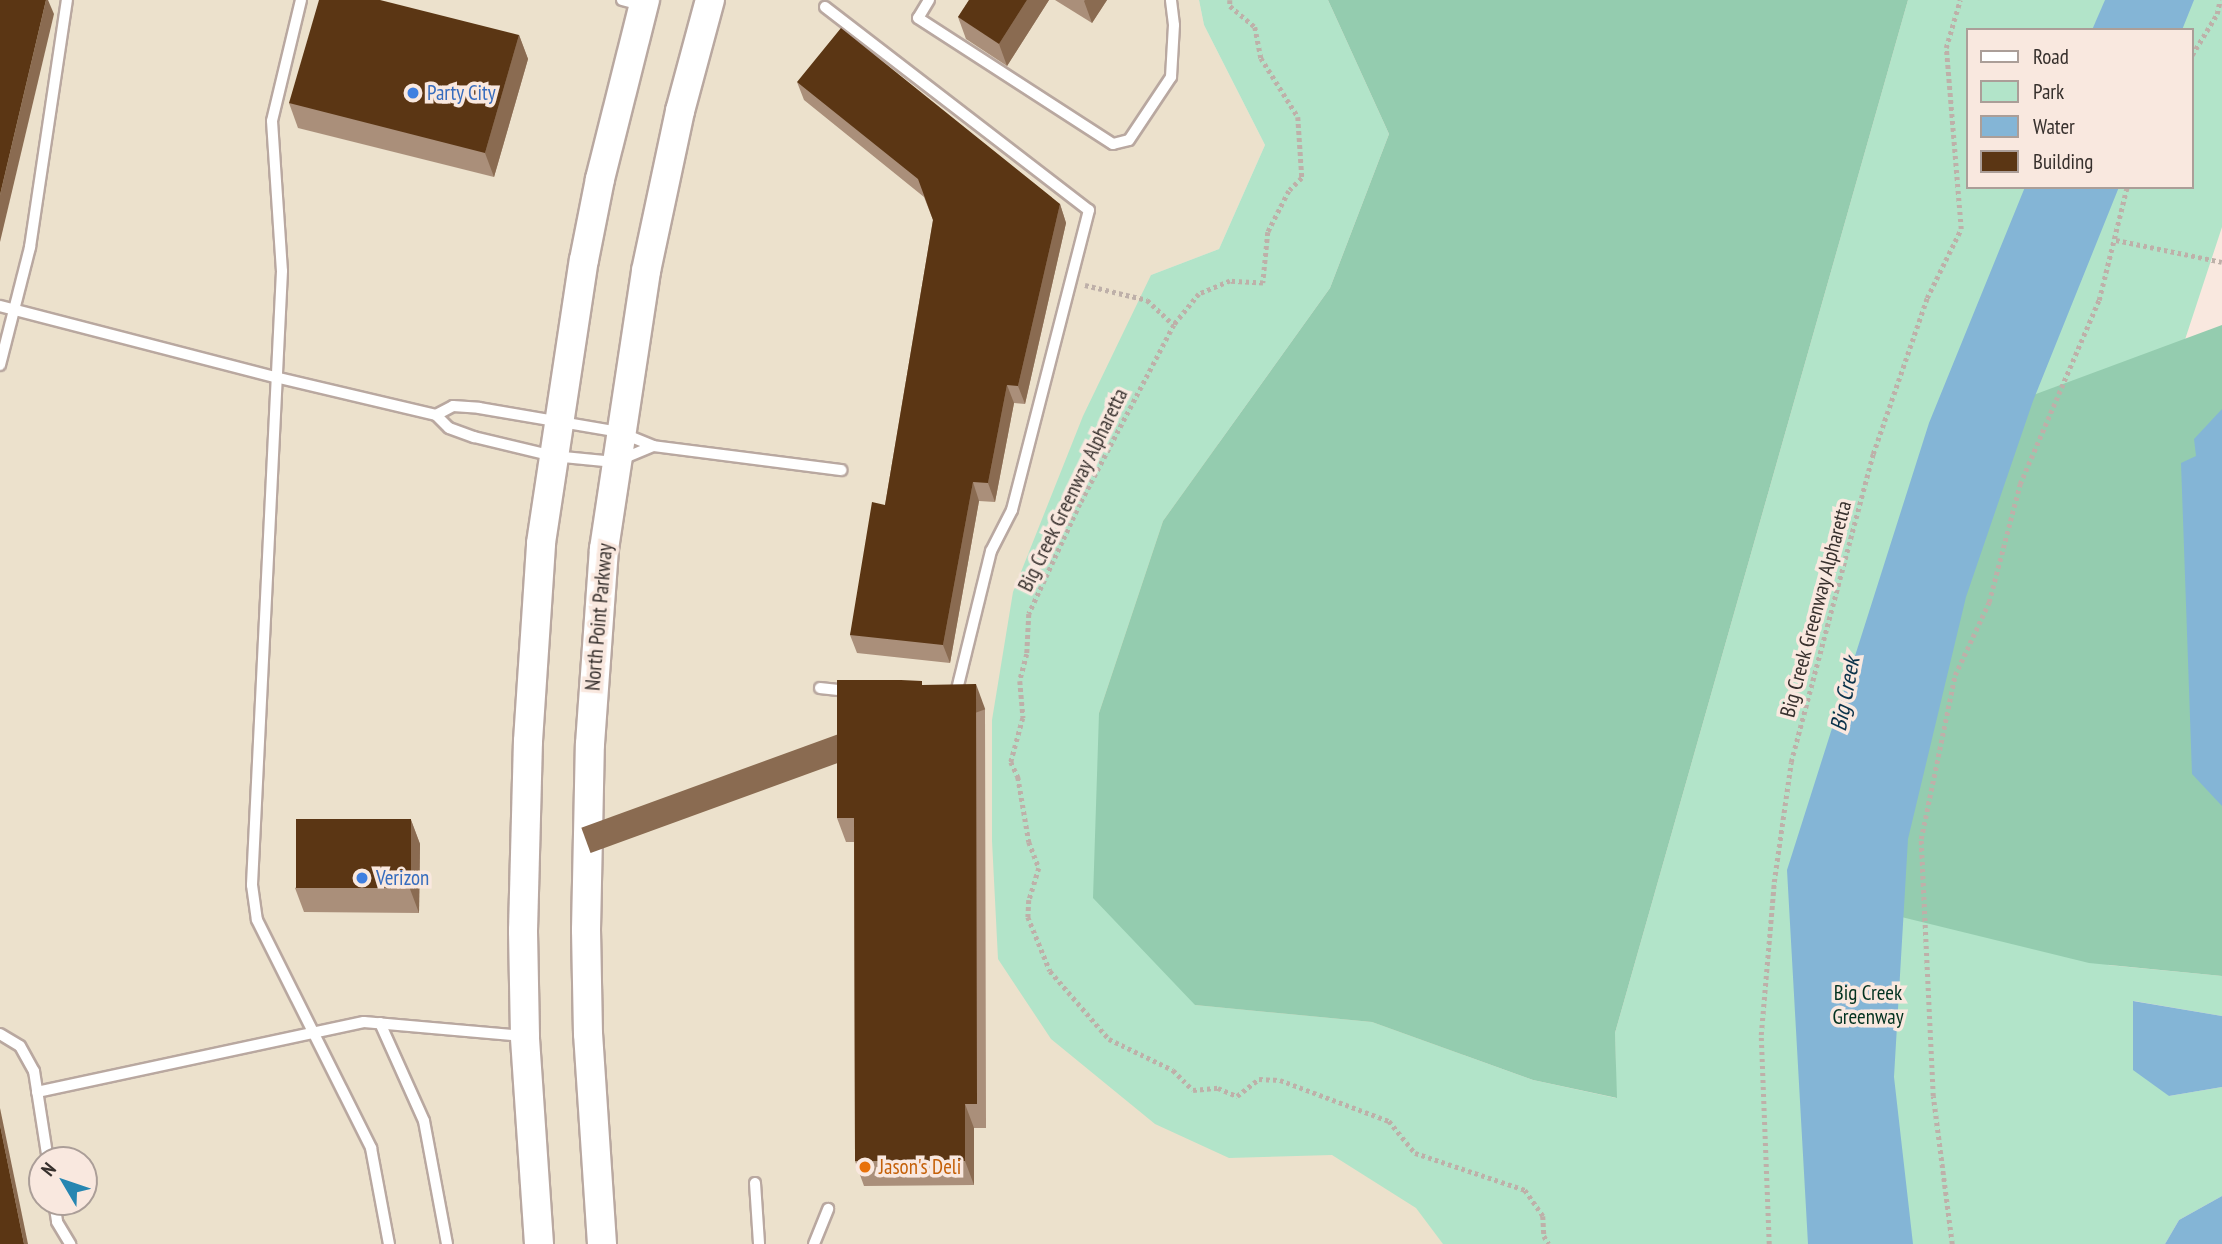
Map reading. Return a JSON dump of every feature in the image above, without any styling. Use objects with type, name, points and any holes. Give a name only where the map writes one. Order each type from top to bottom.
[{"type":"street","name":"North Point Parkway","points":[[602,1244],[588,1034],[586,832],[595,652],[619,432],[661,192],[710,0]]},
{"type":"street","points":[[540,1244],[525,1036],[524,831],[527,741],[541,543],[558,420],[600,179],[637,2]]},
{"type":"lane","points":[[0,365],[30,247],[68,0]]},
{"type":"lane","points":[[301,0],[272,121],[282,271],[251,885],[257,920],[316,1033],[371,1148],[389,1244]]},
{"type":"lane","points":[[929,0],[918,18],[1113,144],[1129,140],[1171,77],[1174,25],[1171,0]]},
{"type":"lane","points":[[825,7],[1089,210],[1012,510],[990,551],[954,701],[941,699]]},
{"type":"lane","points":[[0,306],[275,377],[436,415],[449,428],[474,437],[553,456],[615,462],[653,446]]},
{"type":"lane","points":[[436,415],[453,406],[558,420],[619,432],[653,446],[841,470]]},
{"type":"lane","points":[[820,688],[860,692]]},
{"type":"lane","points":[[37,1092],[364,1022],[525,1036]]},
{"type":"lane","points":[[380,1023],[424,1121],[447,1244]]},
{"type":"lane","points":[[0,1034],[20,1046],[34,1071],[46,1146]]},
{"type":"lane","points":[[755,1183],[759,1244]]},
{"type":"lane","points":[[814,1244],[828,1209]]},
{"type":"lane","points":[[56,1216],[70,1244]]},
{"type":"path","name":"Big Creek Greenway Alpharetta","points":[[1230,0],[1230,6],[1255,27],[1261,58],[1298,117],[1303,178],[1289,191],[1268,232],[1263,283],[1230,281],[1199,294],[1174,325],[1080,504],[1062,550],[1029,614],[1027,654],[1020,681],[1023,718],[1010,762],[1018,777],[1029,842],[1039,868],[1029,900],[1028,916],[1050,971],[1109,1039],[1173,1070],[1193,1090],[1218,1088],[1237,1096],[1259,1079],[1280,1080],[1389,1121],[1415,1153],[1525,1190],[1543,1216],[1544,1236],[1549,1244]]},
{"type":"path","name":"Big Creek Greenway Alpharetta","points":[[1769,1244],[1761,1035],[1774,882],[1791,762],[1873,454],[1927,298],[1961,229],[1946,48],[1960,0]]},
{"type":"path","points":[[2194,52],[2217,14],[2220,0]]},
{"type":"path","points":[[1952,1244],[1933,1096],[1921,839],[1955,675],[1989,602],[2020,484],[2099,300],[2127,189]]},
{"type":"path","points":[[2116,240],[2222,262]]},
{"type":"path","points":[[1070,282],[1147,300],[1174,325]]},
{"type":"shaded area","points":[[0,0],[1199,0],[1204,25],[1265,145],[1219,249],[1151,275],[1539,1244],[0,1244]]},
{"type":"green space","name":"Big Creek Greenway","points":[[1199,0],[1328,0],[1389,134],[1330,288],[1163,521],[1099,713],[1195,1005],[1372,1022],[1533,1080],[1616,1098],[1615,1033],[1908,0],[2222,0],[2222,227],[2155,431],[2108,965],[2222,976],[2222,1016],[2134,1001],[2169,1096],[2222,1087],[2222,1196],[2179,1220],[2165,1244],[1443,1244],[1416,1208],[1332,1155],[1229,1158],[1155,1124],[1051,1039],[998,959],[992,841],[992,720],[1013,592],[1083,416],[1151,275],[1219,249],[1265,145],[1204,25]]},
{"type":"green space","points":[[1328,0],[1908,0],[1615,1033],[1617,1098],[1533,1080],[1372,1022],[1195,1005],[1093,898],[1099,713],[1163,521],[1330,288],[1389,134]]},
{"type":"green space","points":[[2222,325],[2222,976],[2089,963],[1877,911],[1993,410]]},
{"type":"water","points":[[2105,0],[2194,0],[2183,28],[2093,28]]},
{"type":"water","name":"Big Creek","points":[[2024,189],[2118,189],[2033,401],[1966,597],[1908,839],[1894,1077],[1913,1244],[1808,1244],[1787,870],[1929,423]]},
{"type":"water","points":[[2222,409],[2222,806],[2192,774],[2181,463],[2196,456],[2194,439]]},
{"type":"water","points":[[2133,1001],[2222,1016],[2222,1087],[2169,1096],[2133,1070]]},
{"type":"water","points":[[2222,1196],[2222,1244],[2165,1244],[2179,1220]]},
{"type":"building","points":[[0,0],[46,0],[0,195]]},
{"type":"building","name":"Party City","points":[[319,0],[380,0],[519,35],[485,153],[289,103]]},
{"type":"building","points":[[969,0],[1027,0],[999,44],[958,17]]},
{"type":"building","points":[[841,28],[1060,204],[1018,386],[1007,385],[988,483],[973,482],[943,645],[850,635],[872,502],[885,505],[933,220],[918,179],[797,82]]},
{"type":"building","points":[[837,680],[922,681],[922,685],[976,684],[977,1104],[965,1104],[965,1161],[855,1161],[854,818],[837,818]]},
{"type":"building","points":[[296,819],[411,819],[411,888],[296,888]]},
{"type":"building","points":[[0,1125],[24,1244],[0,1244]]},
{"type":"place","name":"Party City","points":[[413,93]]},
{"type":"place","name":"Verizon","points":[[362,878]]},
{"type":"place","name":"Jason's Deli","points":[[865,1167]]}]
